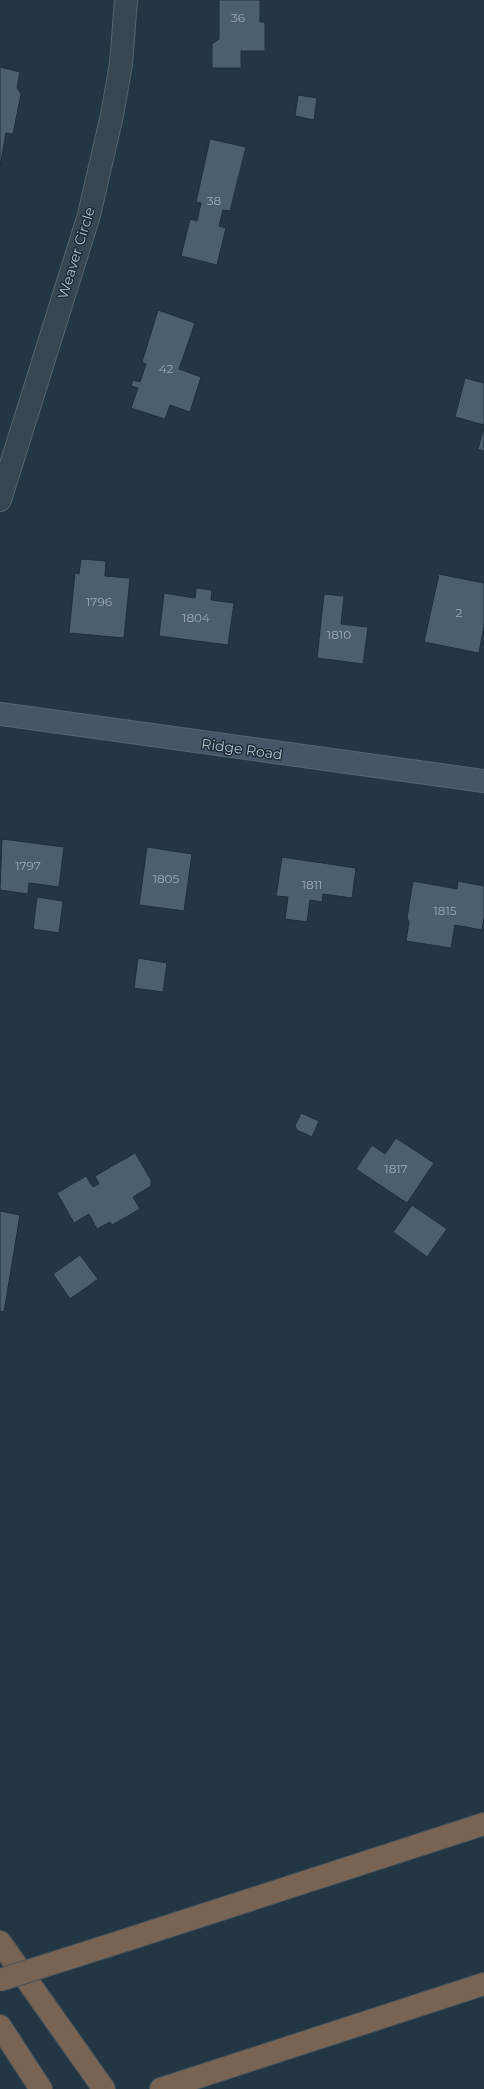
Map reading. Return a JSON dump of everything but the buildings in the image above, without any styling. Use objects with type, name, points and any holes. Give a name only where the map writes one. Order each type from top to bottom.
[{"type":"highway","points":[[0,1980],[484,1824]]},
{"type":"highway","points":[[0,1942],[104,2089]]},
{"type":"highway","points":[[161,2089],[484,1984]]},
{"type":"highway","points":[[0,2026],[41,2089]]},
{"type":"main road","name":"Ridge Road","points":[[0,714],[484,781]]},
{"type":"street","name":"Weaver Circle","points":[[0,500],[89,215],[112,116],[121,64],[126,0]]}]
